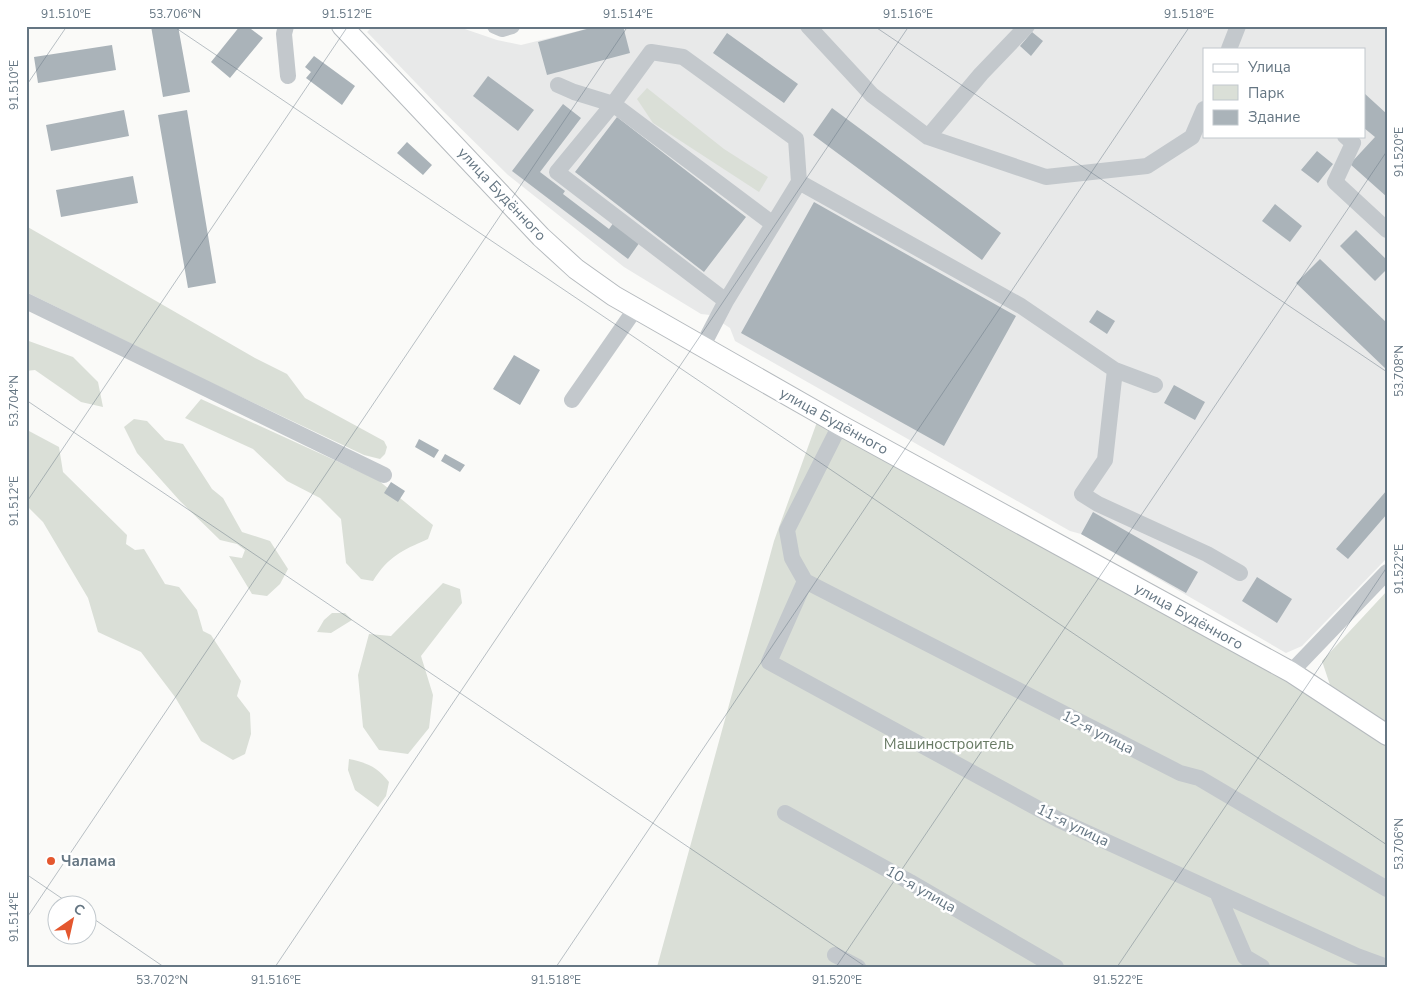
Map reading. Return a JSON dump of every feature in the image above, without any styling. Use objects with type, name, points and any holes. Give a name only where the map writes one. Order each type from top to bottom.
[{"type":"main road","name":"улица Будённого","points":[[342,26],[541,236],[576,269],[614,296],[840,425],[1291,672],[1387,735]]},
{"type":"street","points":[[286,26],[284,34],[288,76]]},
{"type":"street","points":[[495,26],[502,29],[512,26]]},
{"type":"street","points":[[808,26],[872,95],[928,137],[1046,177],[1147,166],[1192,137],[1203,111]]},
{"type":"street","points":[[928,137],[981,74],[1027,26]]},
{"type":"street","points":[[1228,48],[1238,26]]},
{"type":"street","points":[[702,347],[726,301],[799,182],[796,139],[683,57],[651,52],[613,104],[557,172],[726,301]]},
{"type":"street","points":[[558,85],[613,104],[773,224]]},
{"type":"street","points":[[1347,138],[1353,143],[1334,182],[1387,230]]},
{"type":"street","points":[[799,182],[1021,306],[1115,370],[1155,385]]},
{"type":"street","points":[[26,301],[384,475]]},
{"type":"street","points":[[572,400],[636,308]]},
{"type":"street","points":[[1115,370],[1105,460],[1082,494],[1098,504],[1207,554],[1240,573]]},
{"type":"street","points":[[805,581],[792,558],[787,530],[840,425]]},
{"type":"street","points":[[1291,672],[1387,572]]},
{"type":"street","name":"11-я улица","points":[[805,581],[769,662],[1059,820],[1357,956],[1387,967]]},
{"type":"street","name":"12-я улица","points":[[805,581],[1180,774],[1199,778],[1387,890]]},
{"type":"street","name":"10-я улица","points":[[785,813],[910,882],[1056,967]]},
{"type":"street","points":[[1217,892],[1245,957],[1262,967]]},
{"type":"street","points":[[835,955],[858,967]]},
{"type":"shaded area","points":[[373,26],[456,26],[497,40],[521,45],[598,26],[1387,26],[1387,558],[1302,646],[1286,653],[1081,534],[1070,531],[735,341],[730,328],[710,315],[701,314],[624,267],[508,175],[367,32]]},
{"type":"green space","points":[[647,88],[724,149],[768,177],[759,192],[653,123],[637,99]]},
{"type":"green space","points":[[26,226],[255,358],[287,374],[305,398],[384,441],[387,447],[385,454],[380,459],[364,455],[26,292]]},
{"type":"green space","points":[[26,340],[73,357],[98,382],[103,407],[81,402],[35,370],[26,371]]},
{"type":"green space","points":[[201,399],[378,480],[433,525],[428,539],[396,555],[373,581],[361,579],[346,563],[341,519],[320,498],[287,481],[253,449],[185,418]]},
{"type":"green space","points":[[134,419],[147,421],[165,440],[183,444],[212,489],[223,498],[242,532],[270,541],[288,569],[280,584],[267,596],[252,594],[229,556],[242,558],[245,550],[237,544],[220,540],[180,501],[137,453],[124,427]]},
{"type":"green space","name":"Машиностроитель","points":[[817,422],[1286,671],[1387,739],[1387,967],[657,967],[774,541]]},
{"type":"green space","points":[[26,425],[29,431],[59,447],[63,472],[127,535],[126,544],[135,550],[144,549],[165,584],[179,587],[197,610],[203,631],[211,635],[241,681],[237,696],[250,713],[251,734],[245,754],[233,760],[201,741],[175,697],[141,652],[98,632],[88,598],[43,522],[26,505]]},
{"type":"green space","points":[[443,583],[460,589],[462,603],[421,656],[433,695],[429,728],[408,754],[379,750],[363,727],[358,675],[369,634],[391,636]]},
{"type":"green space","points":[[1387,591],[1387,723],[1330,685],[1322,661]]},
{"type":"green space","points":[[332,613],[345,613],[352,620],[331,633],[317,632],[324,620]]},
{"type":"green space","points":[[349,759],[372,766],[389,782],[386,796],[378,807],[355,790],[348,770]]},
{"type":"building","points":[[151,26],[178,26],[190,92],[163,97]]},
{"type":"building","points":[[240,26],[254,26],[251,29],[263,38],[230,78],[211,62]]},
{"type":"building","points":[[598,26],[623,26],[630,53],[547,75],[538,42]]},
{"type":"building","points":[[1032,32],[1043,41],[1031,56],[1020,46]]},
{"type":"building","points":[[727,33],[798,84],[784,103],[713,53]]},
{"type":"building","points":[[112,45],[116,70],[38,83],[34,57]]},
{"type":"building","points":[[314,56],[355,86],[342,105],[306,78],[311,72],[305,67]]},
{"type":"building","points":[[488,76],[534,110],[518,131],[473,96]]},
{"type":"building","points":[[1366,95],[1387,114],[1387,197],[1350,164],[1375,137],[1366,130]]},
{"type":"building","points":[[563,104],[581,118],[540,172],[565,191],[563,194],[609,229],[614,222],[640,242],[628,259],[512,171]]},
{"type":"building","points":[[832,108],[1001,233],[982,260],[813,135]]},
{"type":"building","points":[[124,110],[129,136],[51,151],[46,125]]},
{"type":"building","points":[[187,110],[216,283],[188,288],[158,115]]},
{"type":"building","points":[[617,117],[746,217],[704,272],[575,172]]},
{"type":"building","points":[[407,142],[432,165],[423,175],[397,153]]},
{"type":"building","points":[[1317,151],[1333,164],[1318,183],[1301,170]]},
{"type":"building","points":[[133,176],[138,203],[61,217],[56,190]]},
{"type":"building","points":[[814,202],[1016,316],[944,446],[741,333]]},
{"type":"building","points":[[1275,204],[1302,226],[1290,242],[1262,221]]},
{"type":"building","points":[[1356,230],[1387,260],[1387,269],[1375,281],[1340,246]]},
{"type":"building","points":[[1320,259],[1387,323],[1387,370],[1296,283]]},
{"type":"building","points":[[1097,310],[1115,321],[1107,334],[1089,322]]},
{"type":"building","points":[[514,355],[540,370],[520,405],[493,389]]},
{"type":"building","points":[[1174,385],[1205,402],[1195,420],[1164,403]]},
{"type":"building","points":[[419,439],[439,450],[434,458],[415,447]]},
{"type":"building","points":[[445,454],[465,465],[460,472],[441,461]]},
{"type":"building","points":[[391,482],[405,491],[398,502],[384,493]]},
{"type":"building","points":[[1387,490],[1387,514],[1348,559],[1336,549]]},
{"type":"building","points":[[1093,512],[1198,572],[1186,593],[1081,534]]},
{"type":"building","points":[[1257,577],[1292,599],[1277,623],[1242,601]]},
{"type":"place","name":"Чалама","points":[[51,861]]}]
